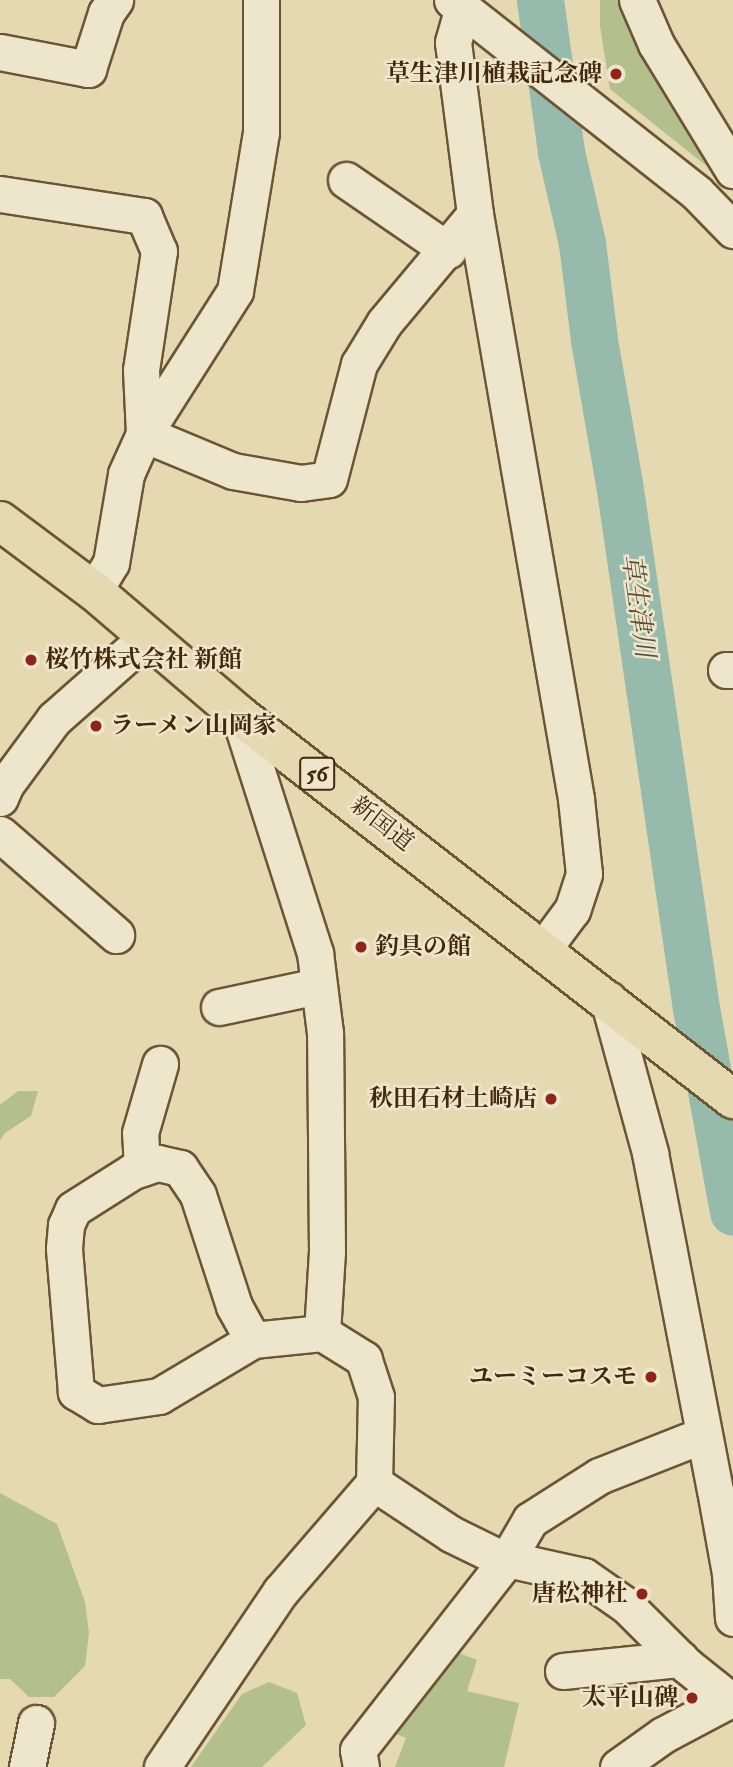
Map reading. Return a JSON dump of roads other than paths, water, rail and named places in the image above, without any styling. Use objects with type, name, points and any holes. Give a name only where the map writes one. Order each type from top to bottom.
[{"type":"main road","name":"新国道","points":[[0,521],[94,591],[239,715],[638,1022],[733,1099]]},
{"type":"street","points":[[0,52],[88,69],[106,13],[115,0]]},
{"type":"street","points":[[94,591],[111,563],[126,474],[144,434],[235,291],[261,132],[261,0]]},
{"type":"street","points":[[637,0],[656,44],[733,170]]},
{"type":"street","points":[[543,949],[572,910],[584,874],[576,799],[475,214],[453,42],[462,7],[697,193],[733,230]]},
{"type":"street","points":[[346,180],[447,250]]},
{"type":"street","points":[[0,194],[144,216],[159,251],[141,370],[144,434]]},
{"type":"street","points":[[144,434],[233,471],[301,483],[329,479],[359,364],[384,323],[475,214]]},
{"type":"street","points":[[0,798],[6,784],[54,719],[148,637]]},
{"type":"street","points":[[239,715],[315,953],[325,1033],[327,1252],[321,1333]]},
{"type":"street","points":[[0,834],[116,935]]},
{"type":"street","points":[[219,1007],[318,986]]},
{"type":"street","points":[[608,999],[650,1153],[722,1525],[730,1573],[733,1618]]},
{"type":"street","points":[[142,1168],[140,1133],[160,1064]]},
{"type":"street","points":[[162,1767],[280,1592],[374,1483],[376,1397],[364,1359],[321,1333],[253,1340],[159,1396],[98,1405],[76,1392],[64,1248],[66,1225],[73,1209],[142,1168],[158,1163],[180,1168],[198,1195],[234,1306],[253,1340]]},
{"type":"street","points":[[362,1767],[358,1750],[508,1558],[530,1520],[599,1476],[688,1441]]},
{"type":"street","points":[[374,1483],[451,1534],[498,1557],[584,1576],[627,1606],[680,1659],[732,1699],[653,1756],[618,1767]]},
{"type":"street","points":[[562,1671],[680,1659]]},
{"type":"street","points":[[27,1767],[36,1723]]},
{"type":"waterway","name":"草生津川","points":[[540,0],[561,152],[582,243],[594,340],[619,483],[696,1008],[733,1212]]},
{"type":"place","name":"草生津川植栽記念碑","points":[[616,74]]},
{"type":"place","name":"桜竹株式会社 新館","points":[[31,660]]},
{"type":"place","name":"ラーメン山岡家","points":[[96,726]]},
{"type":"place","name":"釣具の館","points":[[361,947]]},
{"type":"place","name":"秋田石材土崎店","points":[[551,1099]]},
{"type":"place","name":"ユーミーコスモ","points":[[651,1377]]},
{"type":"place","name":"唐松神社","points":[[642,1594]]},
{"type":"place","name":"太平山碑","points":[[692,1698]]}]
